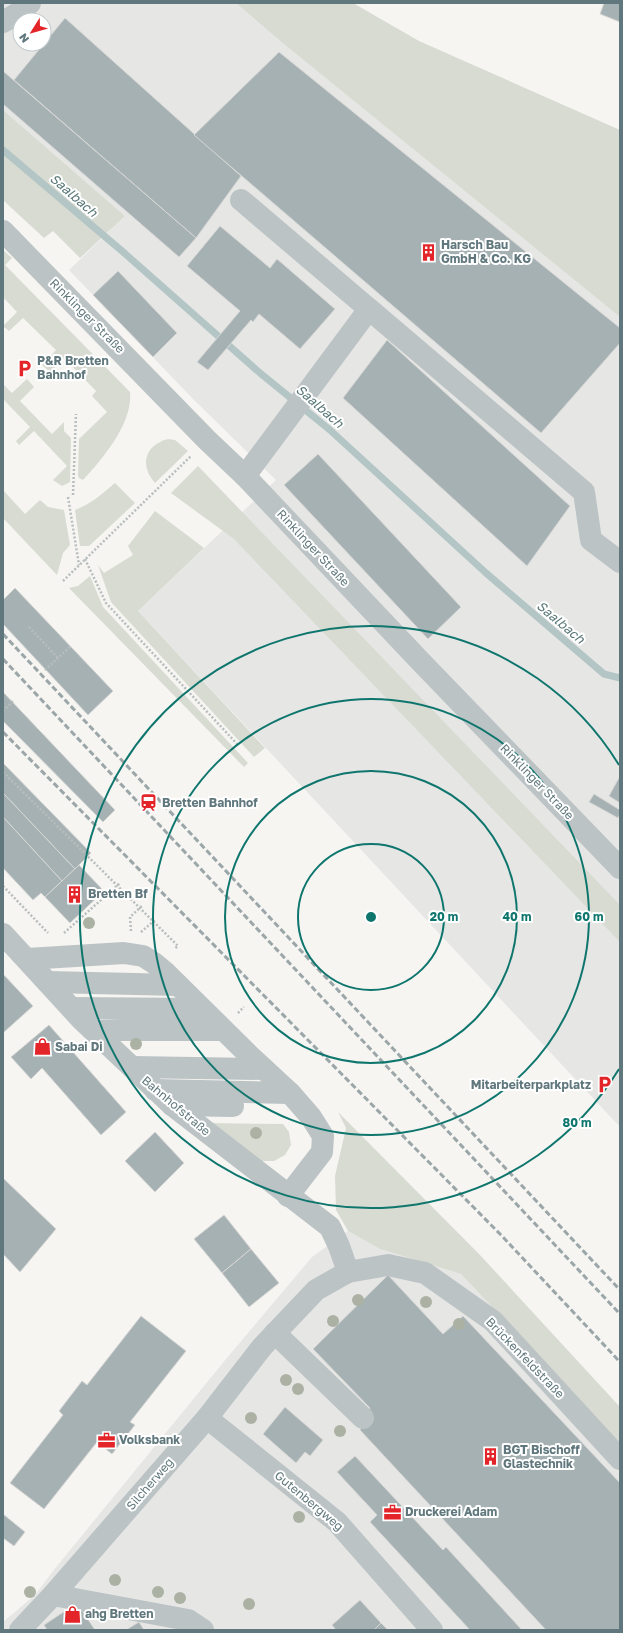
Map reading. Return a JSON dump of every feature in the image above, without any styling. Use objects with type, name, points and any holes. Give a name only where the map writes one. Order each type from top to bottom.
[{"type":"street","points":[[3,22],[18,13],[30,3]]},
{"type":"street","points":[[242,200],[584,492],[591,540],[620,562]]},
{"type":"street","name":"Rinklinger Straße","points":[[3,231],[207,440],[245,476],[620,868]]},
{"type":"street","points":[[245,476],[369,309]]},
{"type":"street","name":"Bahnhofstraße","points":[[3,934],[71,1008],[155,1090],[288,1196],[330,1227],[339,1246],[348,1272]]},
{"type":"street","points":[[27,959],[124,953],[143,956],[157,964],[201,1009],[296,1099],[311,1117],[323,1136],[322,1152],[288,1196]]},
{"type":"street","points":[[48,982],[178,985]]},
{"type":"street","points":[[71,1008],[201,1009]]},
{"type":"street","points":[[94,1031],[224,1030]]},
{"type":"street","points":[[126,1062],[257,1063]]},
{"type":"street","points":[[155,1090],[296,1099]]},
{"type":"street","points":[[172,1105],[296,1099]]},
{"type":"street","name":"Brückenfeldstraße","points":[[348,1272],[388,1265],[425,1273],[493,1321],[620,1459]]},
{"type":"street","name":"Silcherweg","points":[[20,1630],[53,1595],[207,1418],[262,1347],[316,1290],[348,1272]]},
{"type":"street","points":[[275,1333],[363,1418]]},
{"type":"street","name":"Gutenbergweg","points":[[207,1418],[337,1522],[432,1630]]},
{"type":"street","points":[[53,1595],[188,1620],[203,1630]]},
{"type":"path","points":[[73,495],[76,414]]},
{"type":"path","points":[[63,582],[78,565],[207,440]]},
{"type":"path","points":[[68,497],[78,565]]},
{"type":"path","points":[[85,559],[106,604],[238,745]]},
{"type":"path","points":[[29,627],[58,658]]},
{"type":"path","points":[[45,670],[71,646]]},
{"type":"path","points":[[4,709],[13,701]]},
{"type":"path","points":[[3,772],[178,946]]},
{"type":"path","points":[[61,936],[120,882]]},
{"type":"path","points":[[3,886],[50,936]]},
{"type":"path","points":[[132,937],[130,917],[143,905]]},
{"type":"shaded area","points":[[3,3],[236,3],[285,45],[620,317],[620,1127],[138,611],[276,480],[193,399],[69,270],[125,216],[3,110]]},
{"type":"shaded area","points":[[236,3],[353,3],[419,41],[620,130],[620,317],[285,45]]},
{"type":"shaded area","points":[[3,110],[125,216],[80,258],[53,231],[44,238],[3,200]]},
{"type":"shaded area","points":[[3,250],[12,258],[5,265],[130,392],[130,404],[122,428],[107,451],[83,480],[78,476],[79,439],[107,412],[92,396],[96,391],[64,358],[50,372],[42,365],[56,350],[23,318],[9,331],[3,326],[17,312],[3,297]]},
{"type":"shaded area","points":[[27,379],[34,387],[20,401],[52,434],[64,422],[64,431],[71,438],[70,482],[62,486],[53,480],[67,466],[34,431],[19,445],[16,441],[30,427],[3,399],[3,384],[12,393]]},
{"type":"shaded area","points":[[168,439],[175,440],[188,451],[155,483],[147,469],[147,456],[154,446]]},
{"type":"shaded area","points":[[198,466],[620,905],[620,942],[234,539],[171,493]]},
{"type":"shaded area","points":[[115,483],[135,503],[89,546],[80,546],[75,510],[91,502]]},
{"type":"shaded area","points":[[3,490],[25,514],[40,500],[48,507],[64,510],[70,545],[63,553],[57,575],[3,518]]},
{"type":"shaded area","points":[[155,511],[204,548],[138,611],[265,748],[254,757],[111,602],[98,565],[104,573],[133,555],[128,546]]},
{"type":"shaded area","points":[[90,576],[103,607],[248,763],[244,767],[69,588],[78,586]]},
{"type":"shaded area","points":[[338,1112],[480,1255],[620,1407],[620,1443],[461,1274],[380,1249],[348,1231],[336,1210],[335,1176],[346,1128]]},
{"type":"shaded area","points":[[205,1123],[283,1124],[289,1132],[291,1145],[285,1155],[274,1161],[259,1161]]},
{"type":"shaded area","points":[[348,1231],[380,1249],[461,1274],[620,1443],[620,1630],[3,1630],[3,1622],[35,1595],[226,1359],[312,1257]]},
{"type":"building","points":[[604,3],[620,3],[620,22],[600,14]]},
{"type":"building","points":[[65,18],[241,176],[196,238],[14,80],[37,52],[52,52],[52,34]]},
{"type":"building","name":"Harsch Bau GmbH & Co. KG","points":[[279,52],[620,328],[620,343],[541,433],[194,135]]},
{"type":"building","points":[[3,71],[196,238],[179,257],[3,104]]},
{"type":"building","points":[[220,226],[270,268],[277,259],[335,309],[300,349],[259,314],[253,322],[251,320],[208,370],[197,362],[240,311],[187,266]]},
{"type":"building","points":[[118,271],[177,333],[153,357],[93,295]]},
{"type":"building","points":[[387,340],[570,506],[527,566],[343,398]]},
{"type":"building","points":[[318,454],[461,607],[428,639],[284,485]]},
{"type":"building","points":[[15,588],[113,691],[88,715],[3,624],[3,600]]},
{"type":"building","points":[[3,692],[115,810],[103,822],[3,721]]},
{"type":"building","points":[[3,763],[91,853],[75,869],[3,793]]},
{"type":"building","points":[[620,776],[620,803],[609,796]]},
{"type":"building","points":[[3,793],[75,869],[62,881],[3,817]]},
{"type":"building","points":[[594,794],[620,810],[618,818],[589,802]]},
{"type":"building","points":[[3,817],[62,881],[45,897],[41,893],[33,900],[3,868]]},
{"type":"building","name":"Bretten Bf","points":[[79,865],[104,891],[70,923],[45,897]]},
{"type":"building","points":[[3,974],[33,1006],[3,1033]]},
{"type":"building","points":[[49,1025],[126,1112],[101,1135],[42,1068],[31,1079],[11,1057]]},
{"type":"building","points":[[155,1132],[184,1163],[155,1192],[125,1161]]},
{"type":"building","points":[[3,1178],[56,1229],[20,1272],[3,1254]]},
{"type":"building","points":[[224,1215],[251,1249],[222,1273],[194,1239]]},
{"type":"building","points":[[251,1249],[279,1283],[249,1307],[222,1273]]},
{"type":"building","name":"BGT Bischoff Glastechnik","points":[[388,1275],[443,1334],[463,1316],[620,1483],[620,1630],[546,1630],[360,1430],[370,1408],[313,1349]]},
{"type":"building","points":[[141,1316],[186,1351],[130,1422],[135,1425],[112,1454],[97,1442],[44,1509],[10,1483],[63,1415],[59,1411],[82,1381],[87,1385]]},
{"type":"building","points":[[285,1407],[323,1440],[310,1456],[305,1452],[296,1463],[263,1434]]},
{"type":"building","points":[[355,1456],[443,1550],[446,1547],[521,1629],[520,1630],[470,1630],[370,1522],[377,1515],[337,1472]]},
{"type":"building","points":[[3,1514],[25,1532],[14,1546],[3,1538]]},
{"type":"building","points":[[360,1600],[381,1623],[374,1630],[336,1630],[332,1625]]},
{"type":"building","name":"ahg Bretten","points":[[77,1603],[95,1630],[47,1630],[44,1625]]},
{"type":"building","name":"ahg Bretten","points":[[139,1622],[144,1630],[126,1630]]},
{"type":"building","points":[[381,1623],[388,1630],[374,1630]]},
{"type":"waterway","name":"Saalbach","points":[[3,150],[122,251],[260,373],[330,430],[486,573],[604,674],[620,678]]},
{"type":"railway","points":[[3,634],[620,1290]]},
{"type":"railway","points":[[3,659],[620,1314]]},
{"type":"railway","points":[[3,732],[501,1235],[620,1362]]},
{"type":"place","name":"Harsch Bau GmbH & Co. KG","points":[[428,252]]},
{"type":"place","name":"P&R Bretten Bahnhof","points":[[24,368]]},
{"type":"place","name":"Bretten Bahnhof","points":[[149,803]]},
{"type":"place","name":"Bretten Bf","points":[[75,894]]},
{"type":"place","name":"Sabai Di","points":[[42,1047]]},
{"type":"place","name":"Mitarbeiterparkplatz","points":[[604,1085]]},
{"type":"place","name":"Volksbank","points":[[106,1440]]},
{"type":"place","name":"BGT Bischoff Glastechnik","points":[[490,1457]]},
{"type":"place","name":"Druckerei Adam","points":[[392,1512]]},
{"type":"place","name":"ahg Bretten","points":[[72,1614]]}]
